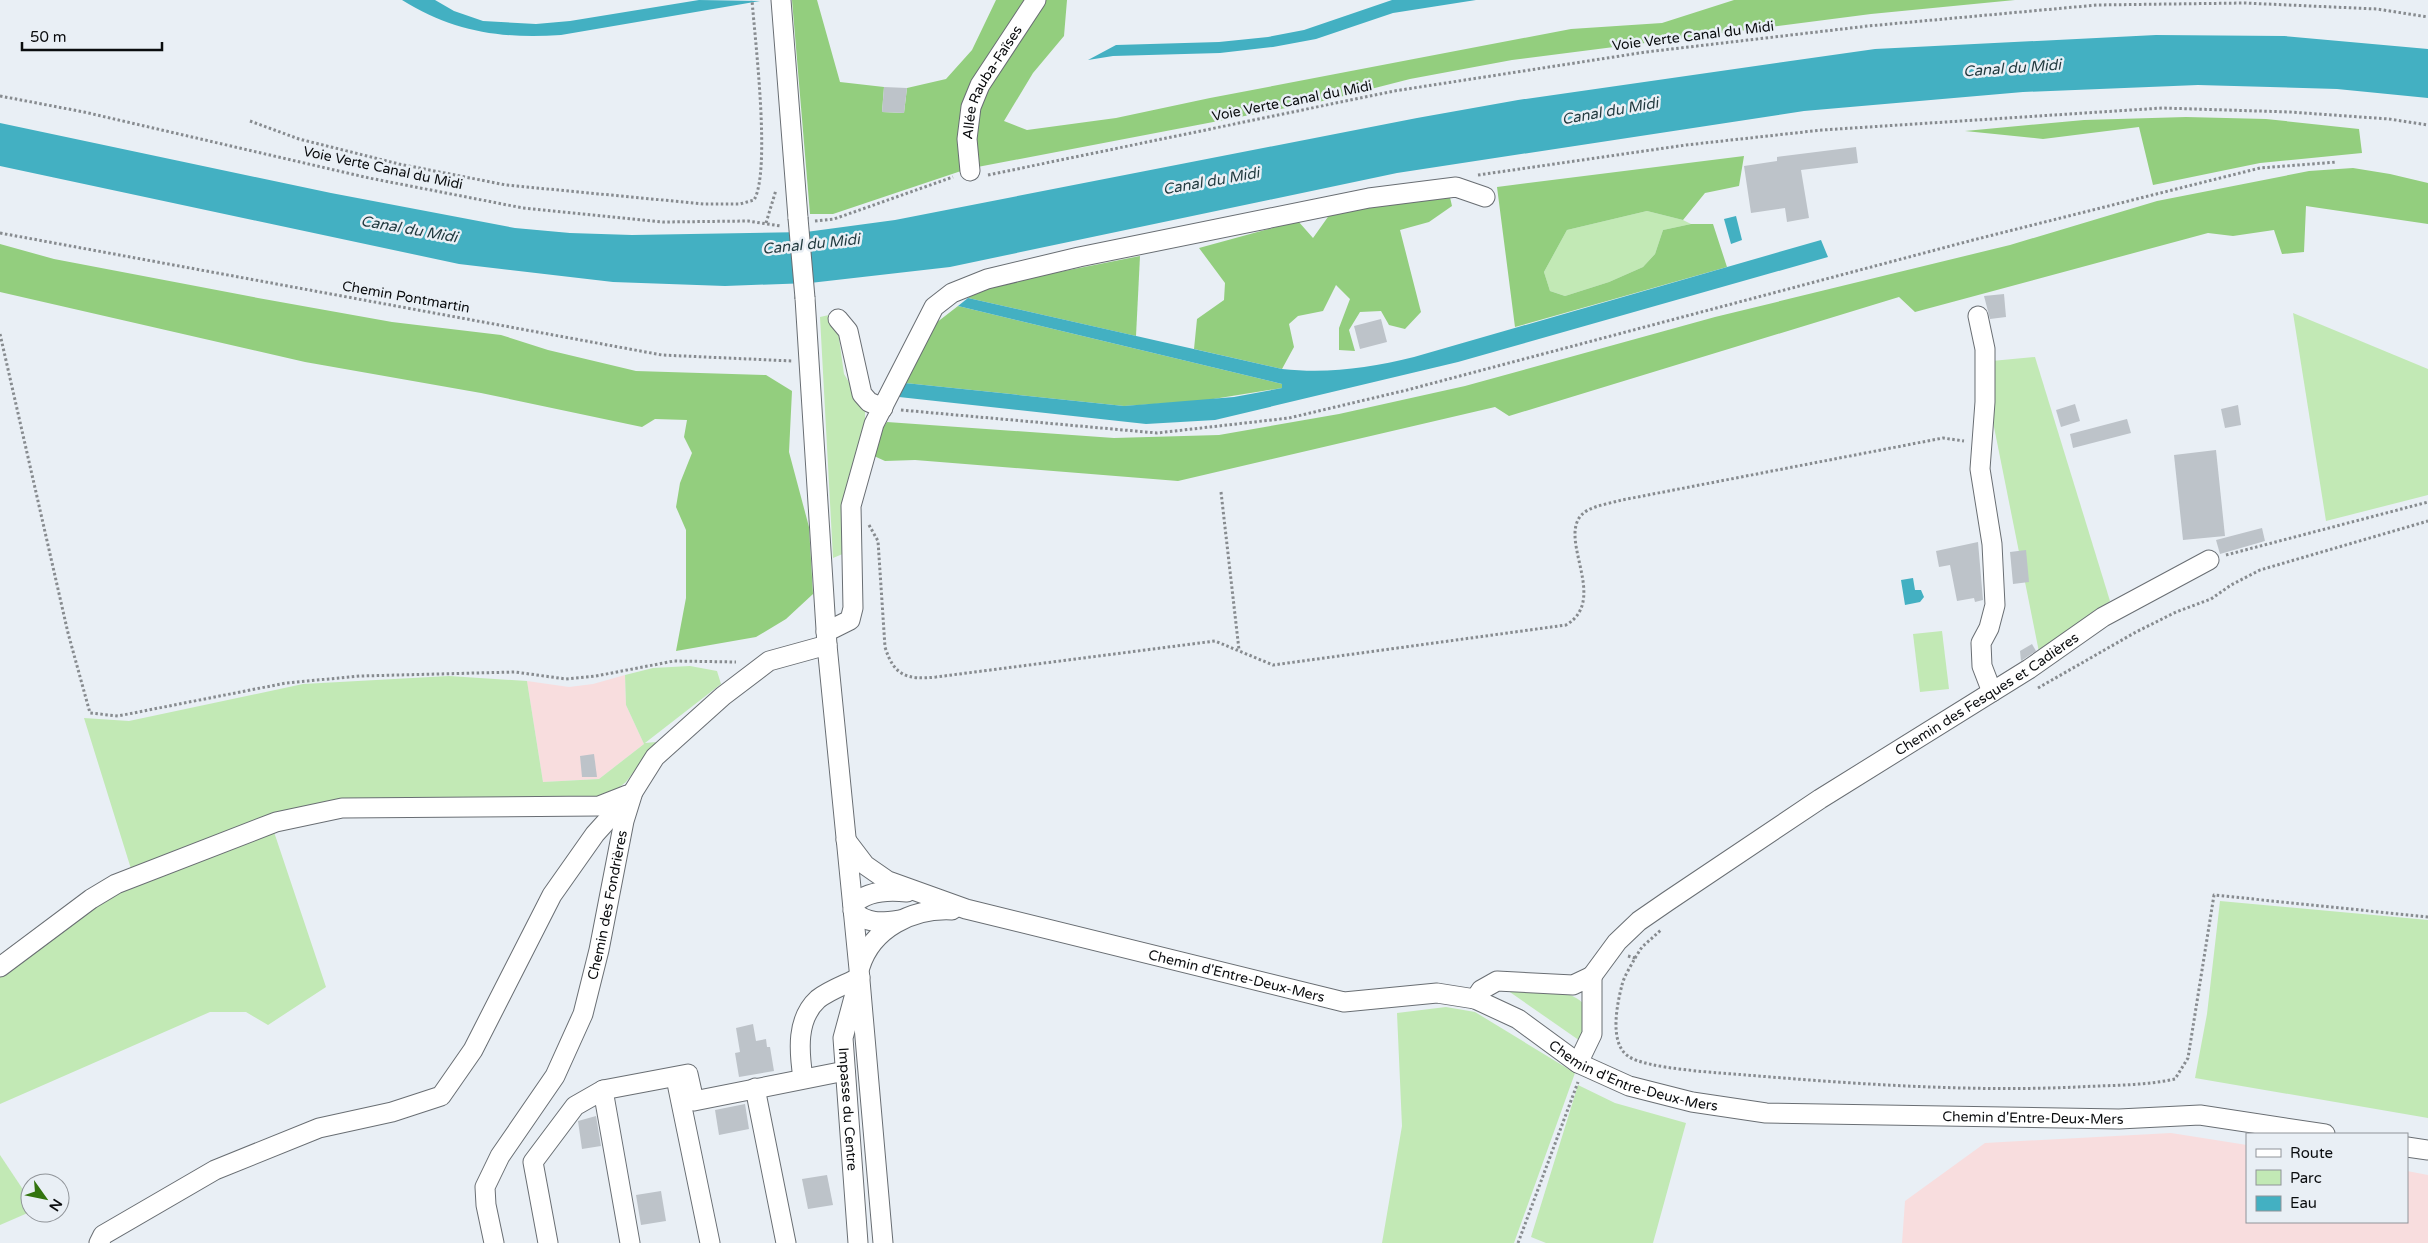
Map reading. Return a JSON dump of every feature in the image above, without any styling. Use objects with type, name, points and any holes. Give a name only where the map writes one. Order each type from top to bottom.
[{"type":"street","points":[[781,0],[800,221],[827,638],[883,1243]]},
{"type":"street","name":"Allée Rauba-Faïses","points":[[970,171],[967,139],[971,107],[980,85],[1036,0]]},
{"type":"street","name":"Chemin des Fondrières","points":[[494,1243],[486,1205],[485,1187],[500,1156],[556,1076],[583,1014],[599,950],[624,821],[633,792],[655,757],[723,696],[769,661],[827,638],[850,620],[853,608],[850,506],[874,424],[934,307],[952,293],[987,279],[1079,257],[1369,198],[1456,187],[1484,197]]},
{"type":"street","points":[[1978,316],[1985,349],[1983,452],[1980,469],[1992,544],[1995,605],[1989,628],[1981,644],[1982,666],[1992,692]]},
{"type":"street","points":[[838,320],[848,331],[862,394],[869,402],[883,408]]},
{"type":"street","name":"Chemin des Fesques et Cadières","points":[[1592,976],[1611,950],[1639,921],[1692,885],[1820,799],[1992,692],[2104,617],[2209,560]]},
{"type":"street","points":[[0,967],[91,899],[116,884],[276,822],[342,808],[599,806],[633,792]]},
{"type":"street","points":[[100,1240],[216,1170],[319,1128],[392,1112],[442,1096],[473,1050],[552,895],[595,834],[633,792]]},
{"type":"street","name":"Chemin d'Entre-Deux-Mers","points":[[846,840],[865,865],[888,881],[966,909],[1344,1002],[1437,993],[1475,999],[1518,1019],[1581,1064],[1629,1086],[1692,1102],[1766,1113],[2119,1119],[2200,1115],[2318,1133]]},
{"type":"street","name":"Chemin d'Entre-Deux-Mers","points":[[921,894],[892,890],[867,895],[853,908],[860,918],[880,923],[903,919],[934,909],[966,909]]},
{"type":"street","name":"Chemin d'Entre-Deux-Mers","points":[[859,973],[864,952],[879,935],[903,919]]},
{"type":"street","points":[[804,1078],[800,1056],[801,1025],[818,1000],[859,973]]},
{"type":"street","name":"Impasse du Centre","points":[[858,1243],[843,1038],[859,973]]},
{"type":"street","points":[[1475,999],[1481,990],[1497,981],[1573,985],[1592,976],[1592,1034],[1581,1064]]},
{"type":"street","points":[[548,1243],[533,1162],[574,1106],[603,1090],[688,1074],[694,1101],[844,1071]]},
{"type":"street","points":[[675,1077],[710,1243]]},
{"type":"street","points":[[755,1088],[786,1243]]},
{"type":"street","points":[[603,1090],[630,1243]]},
{"type":"street","points":[[2408,1147],[2428,1150]]},
{"type":"path","points":[[250,121],[298,139],[399,164],[506,185],[704,204],[740,204],[754,200],[759,191],[761,172],[760,120],[752,0]]},
{"type":"path","name":"Voie Verte Canal du Midi","points":[[0,96],[84,112],[369,178],[523,208],[663,222],[748,221],[766,223],[834,219],[970,171],[988,176],[1394,92],[1646,52],[1868,26],[2097,5],[2244,3],[2377,9],[2428,17]]},
{"type":"path","points":[[1472,176],[1686,145],[1822,130],[2162,108],[2290,112],[2390,119],[2428,125]]},
{"type":"path","points":[[883,408],[1157,433],[1289,418],[1407,390],[1972,240],[2260,168],[2337,162]]},
{"type":"path","name":"Chemin Pontmartin","points":[[0,233],[662,355],[810,362]]},
{"type":"path","points":[[0,334],[68,633],[90,713],[118,716],[286,683],[360,676],[515,672],[566,679],[596,676],[674,661],[769,661]]},
{"type":"path","points":[[851,518],[864,520],[872,528],[878,540],[885,647],[889,661],[899,672],[907,677],[936,677],[1215,641],[1273,665],[1566,625],[1576,619],[1581,611],[1584,594],[1582,568],[1576,548],[1575,527],[1579,519],[1587,511],[1622,500],[1943,438],[1971,442],[1983,452]]},
{"type":"path","points":[[1221,492],[1239,651]]},
{"type":"path","points":[[2209,560],[2428,502]]},
{"type":"path","points":[[2033,690],[2136,632],[2176,612],[2211,599],[2231,585],[2260,570],[2428,521]]},
{"type":"path","points":[[1668,924],[1642,947],[1622,984],[1617,1042],[1627,1056],[1642,1062],[1700,1072],[1813,1081],[1973,1088],[2055,1088],[2155,1083],[2175,1079],[2188,1058],[2214,896],[2428,917]]},
{"type":"path","points":[[1611,950],[1635,958]]},
{"type":"path","points":[[1518,1243],[1581,1064]]},
{"type":"shaded area","points":[[625,675],[626,705],[644,744],[599,779],[543,782],[527,681],[569,687],[593,684]]},
{"type":"shaded area","points":[[2171,1133],[2246,1145],[2246,1223],[2408,1223],[2408,1171],[2428,1175],[2428,1243],[1902,1243],[1905,1201],[1985,1143]]},
{"type":"green space","points":[[792,0],[817,0],[840,82],[884,87],[882,112],[904,113],[907,88],[946,79],[972,50],[996,0],[1067,0],[1064,36],[1033,73],[1004,121],[1027,130],[1116,118],[1210,98],[1571,29],[1662,23],[1734,0],[2015,0],[1871,14],[1512,60],[1410,79],[1328,100],[967,169],[833,214],[810,214]]},
{"type":"green space","points":[[2186,117],[2266,119],[2359,129],[2362,153],[2260,163],[2153,185],[2139,127],[2043,139],[1965,131],[2084,120]]},
{"type":"green space","points":[[1744,156],[1739,186],[1705,193],[1683,220],[1647,211],[1567,230],[1544,272],[1550,291],[1565,296],[1609,282],[1643,267],[1655,254],[1663,230],[1691,224],[1713,224],[1727,267],[1515,327],[1497,187]]},
{"type":"green space","points":[[2353,168],[2428,183],[2428,224],[2306,206],[2304,252],[2282,254],[2274,230],[2233,236],[2208,233],[1915,312],[1899,297],[1509,416],[1495,407],[1178,481],[915,460],[885,461],[874,456],[873,442],[887,422],[1114,438],[1219,435],[1339,414],[1465,386],[1715,317],[2010,245],[2157,201],[2309,171]]},
{"type":"green space","points":[[1449,193],[1452,206],[1429,222],[1400,230],[1421,312],[1405,329],[1389,325],[1381,311],[1360,312],[1349,330],[1355,351],[1339,350],[1339,328],[1350,299],[1336,285],[1323,311],[1298,316],[1289,324],[1294,347],[1282,369],[1194,349],[1197,319],[1224,300],[1225,283],[1199,248],[1298,221],[1313,238],[1330,214]]},
{"type":"green space","points":[[1647,211],[1683,220],[1691,224],[1663,230],[1655,254],[1643,267],[1609,282],[1565,296],[1550,291],[1544,272],[1567,230]]},
{"type":"green space","points":[[0,244],[54,259],[258,298],[392,322],[501,335],[548,350],[636,371],[766,375],[792,391],[789,452],[809,527],[813,594],[786,619],[756,637],[676,651],[686,598],[686,530],[676,507],[680,483],[692,453],[684,437],[687,420],[655,419],[642,427],[481,393],[305,362],[0,292]]},
{"type":"green space","points":[[1140,256],[1136,336],[968,298],[988,286]]},
{"type":"green space","points":[[958,306],[1282,384],[1282,388],[1201,401],[1124,406],[905,383],[936,323]]},
{"type":"green space","points":[[2293,313],[2428,369],[2428,495],[2326,521]]},
{"type":"green space","points":[[829,315],[838,331],[844,374],[865,408],[865,431],[845,553],[833,558],[820,317]]},
{"type":"green space","points":[[2035,357],[2110,601],[2039,652],[1981,362]]},
{"type":"green space","points":[[1942,631],[1949,689],[1920,692],[1913,634]]},
{"type":"green space","points":[[690,666],[717,671],[721,684],[645,743],[656,742],[626,782],[607,797],[388,800],[132,872],[84,718],[129,721],[303,684],[449,676],[527,681],[543,782],[599,779],[644,744],[626,705],[625,675],[653,668]]},
{"type":"green space","points":[[273,829],[326,987],[268,1025],[246,1012],[210,1012],[0,1104],[0,974],[90,908],[135,883]]},
{"type":"green space","points":[[2220,901],[2428,920],[2428,1118],[2195,1078],[2207,1014]]},
{"type":"green space","points":[[1504,988],[1558,991],[1577,999],[1585,1005],[1583,1043]]},
{"type":"green space","points":[[1446,1007],[1475,1012],[1575,1073],[1514,1243],[1382,1243],[1402,1126],[1397,1013]]},
{"type":"green space","points":[[1578,1085],[1615,1103],[1686,1123],[1653,1243],[1546,1243],[1531,1237]]},
{"type":"green space","points":[[0,1155],[20,1185],[20,1216],[0,1225]]},
{"type":"water","points":[[402,0],[435,0],[454,11],[483,21],[536,24],[570,21],[699,0],[760,1],[561,35],[518,36],[478,31],[459,26],[440,20]]},
{"type":"water","points":[[1392,0],[1476,0],[1393,13],[1316,39],[1273,47],[1220,53],[1113,56],[1088,60],[1116,45],[1219,42],[1268,37],[1304,30]]},
{"type":"water","name":"Canal du Midi","points":[[2156,35],[2284,36],[2428,49],[2428,98],[2337,89],[2198,85],[2023,92],[1804,111],[1397,173],[950,267],[810,283],[725,286],[613,282],[459,264],[0,166],[0,123],[331,193],[515,228],[570,233],[632,235],[806,232],[895,220],[1518,100],[1875,49]]},
{"type":"water","points":[[1736,216],[1742,240],[1731,244],[1724,219]]},
{"type":"water","points":[[1821,240],[1828,257],[1458,362],[1215,420],[1146,424],[899,397],[905,383],[1124,406],[1234,397],[1282,388],[1282,384],[958,306],[968,298],[1282,369],[1316,371],[1348,369],[1414,357]]},
{"type":"water","points":[[1913,578],[1915,590],[1921,590],[1924,597],[1920,602],[1905,605],[1901,580]]},
{"type":"building","points":[[884,87],[907,88],[904,113],[882,112]]},
{"type":"building","points":[[1856,147],[1858,163],[1801,170],[1809,218],[1787,222],[1785,208],[1751,213],[1744,166],[1777,161],[1777,157]]},
{"type":"building","points":[[2004,294],[2006,317],[1990,319],[1984,296]]},
{"type":"building","points":[[1381,319],[1387,342],[1360,349],[1354,326]]},
{"type":"building","points":[[2075,404],[2080,421],[2061,427],[2056,410]]},
{"type":"building","points":[[2238,405],[2241,425],[2225,428],[2221,409]]},
{"type":"building","points":[[2127,419],[2131,433],[2073,448],[2070,434]]},
{"type":"building","points":[[2216,450],[2225,536],[2183,540],[2174,455]]},
{"type":"building","points":[[2262,528],[2265,541],[2220,554],[2216,540]]},
{"type":"building","points":[[1978,542],[1983,600],[1975,602],[1974,598],[1957,601],[1950,565],[1939,567],[1936,551]]},
{"type":"building","points":[[2026,550],[2029,582],[2013,584],[2010,552]]},
{"type":"building","points":[[2032,644],[2036,651],[2021,661],[2020,651]]},
{"type":"building","points":[[594,754],[597,777],[582,777],[580,756]]},
{"type":"building","points":[[753,1024],[756,1041],[766,1039],[767,1047],[770,1047],[774,1071],[739,1077],[735,1053],[740,1052],[736,1028]]},
{"type":"building","points":[[745,1104],[749,1129],[719,1135],[715,1110]]},
{"type":"building","points":[[596,1116],[601,1146],[582,1149],[578,1121]]},
{"type":"building","points":[[827,1175],[833,1205],[808,1209],[802,1179]]},
{"type":"building","points":[[661,1191],[666,1221],[641,1225],[636,1195]]}]
